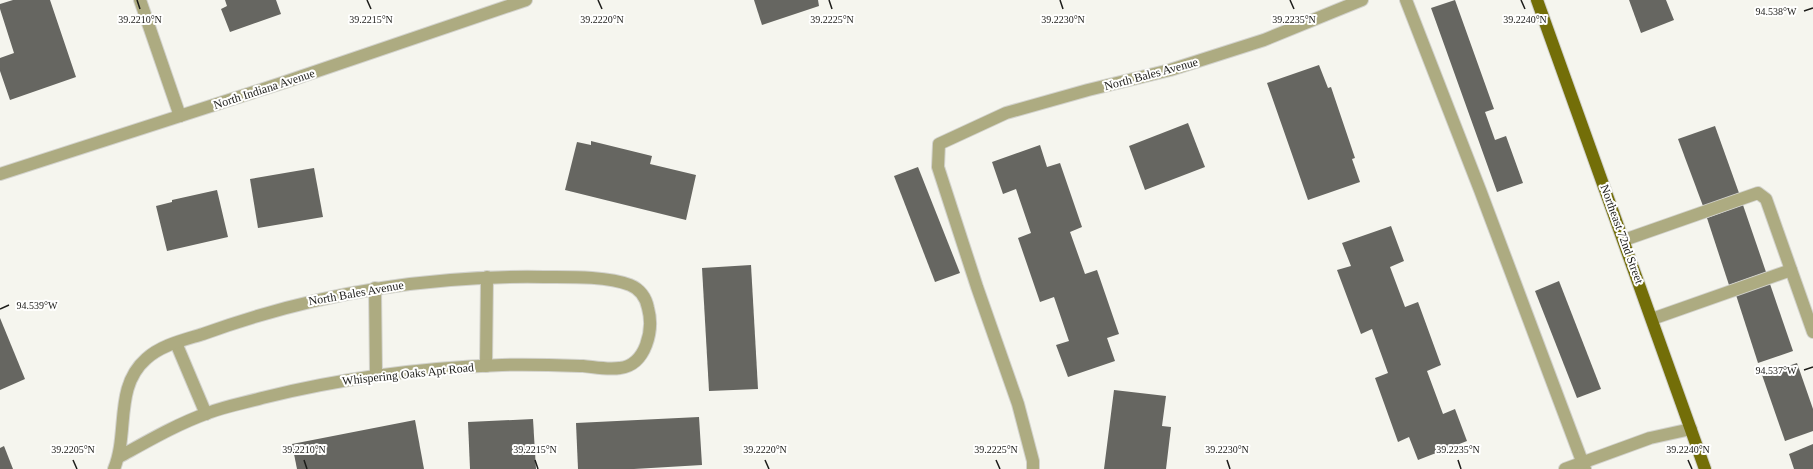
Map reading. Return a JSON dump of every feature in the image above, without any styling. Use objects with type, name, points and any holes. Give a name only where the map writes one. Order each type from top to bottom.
[{"type":"main road","name":"Northeast 72nd Street","points":[[1537,0],[1692,429],[1705,469]]},
{"type":"street","points":[[140,0],[180,116]]},
{"type":"street","name":"North Indiana Avenue","points":[[0,174],[285,82],[526,0]]},
{"type":"street","name":"North Bales Avenue","points":[[1033,469],[1033,461],[1018,404],[976,286],[938,167],[939,144],[1006,113],[1088,90],[1170,70],[1264,40],[1362,0]]},
{"type":"street","points":[[1406,0],[1480,190],[1583,466]]},
{"type":"street","points":[[1624,240],[1758,193],[1766,199],[1813,332]]},
{"type":"street","points":[[1652,319],[1791,270]]},
{"type":"street","points":[[486,366],[487,277]]},
{"type":"street","name":"North Bales Avenue","points":[[114,469],[119,457],[128,384],[136,369],[149,356],[176,343],[247,318],[310,301],[375,288],[440,280],[487,277],[572,277],[604,280],[633,285],[645,297],[650,313],[648,340]]},
{"type":"street","points":[[375,288],[376,375]]},
{"type":"street","name":"Whispering Oaks Apt Road","points":[[119,457],[161,433],[206,414],[298,389],[376,375],[460,366],[532,364],[622,368],[637,360],[646,348],[648,340]]},
{"type":"street","points":[[176,343],[206,414]]},
{"type":"street","points":[[1565,469],[1583,466],[1650,438],[1692,429]]},
{"type":"building","points":[[13,0],[50,0],[76,77],[10,100],[0,71],[0,58],[14,53],[0,9],[0,4]]},
{"type":"building","points":[[225,0],[276,0],[281,14],[230,32],[221,9],[227,6]]},
{"type":"building","points":[[754,0],[818,0],[819,6],[762,25]]},
{"type":"building","points":[[1455,0],[1494,109],[1485,112],[1495,140],[1506,136],[1523,183],[1497,192],[1431,8]]},
{"type":"building","points":[[1629,0],[1666,0],[1674,20],[1641,33]]},
{"type":"building","points":[[1319,65],[1328,88],[1331,87],[1355,158],[1352,159],[1360,182],[1308,200],[1267,83]]},
{"type":"building","points":[[1188,123],[1205,167],[1145,190],[1129,146]]},
{"type":"building","points":[[1715,126],[1739,193],[1703,206],[1678,139]]},
{"type":"building","points":[[591,141],[652,156],[650,164],[696,175],[686,220],[565,190],[577,142],[591,145]]},
{"type":"building","points":[[1040,145],[1047,167],[1060,163],[1082,227],[1070,232],[1085,274],[1097,270],[1119,334],[1107,338],[1115,361],[1068,377],[1056,345],[1069,341],[1054,297],[1040,302],[1018,238],[1031,233],[1016,189],[1003,194],[992,162]]},
{"type":"building","points":[[918,167],[960,273],[935,282],[894,176]]},
{"type":"building","points":[[314,168],[323,217],[258,228],[250,179]]},
{"type":"building","points":[[217,190],[228,237],[167,251],[156,206],[172,202],[172,200]]},
{"type":"building","points":[[1743,205],[1766,272],[1729,285],[1707,218]]},
{"type":"building","points":[[1391,226],[1404,261],[1390,267],[1405,307],[1418,302],[1441,365],[1427,371],[1443,414],[1455,409],[1467,441],[1418,460],[1409,437],[1398,442],[1375,378],[1388,373],[1372,329],[1361,334],[1337,270],[1351,266],[1342,243]]},
{"type":"building","points":[[751,265],[758,389],[709,391],[702,268]]},
{"type":"building","points":[[1559,281],[1601,389],[1577,398],[1535,291]]},
{"type":"building","points":[[1770,284],[1793,351],[1758,363],[1736,295]]},
{"type":"building","points":[[0,318],[25,379],[0,390]]},
{"type":"building","points":[[1797,363],[1813,409],[1813,431],[1785,441],[1762,375]]},
{"type":"building","points":[[1114,390],[1166,396],[1162,426],[1171,427],[1166,469],[1104,469]]},
{"type":"building","points":[[699,417],[702,465],[634,469],[578,469],[576,423]]},
{"type":"building","points":[[533,419],[536,469],[470,469],[468,422]]},
{"type":"building","points":[[415,420],[424,469],[297,469],[292,444]]},
{"type":"building","points":[[1813,444],[1813,469],[1794,469],[1789,454]]},
{"type":"building","points":[[4,446],[13,469],[0,469],[0,448]]}]
